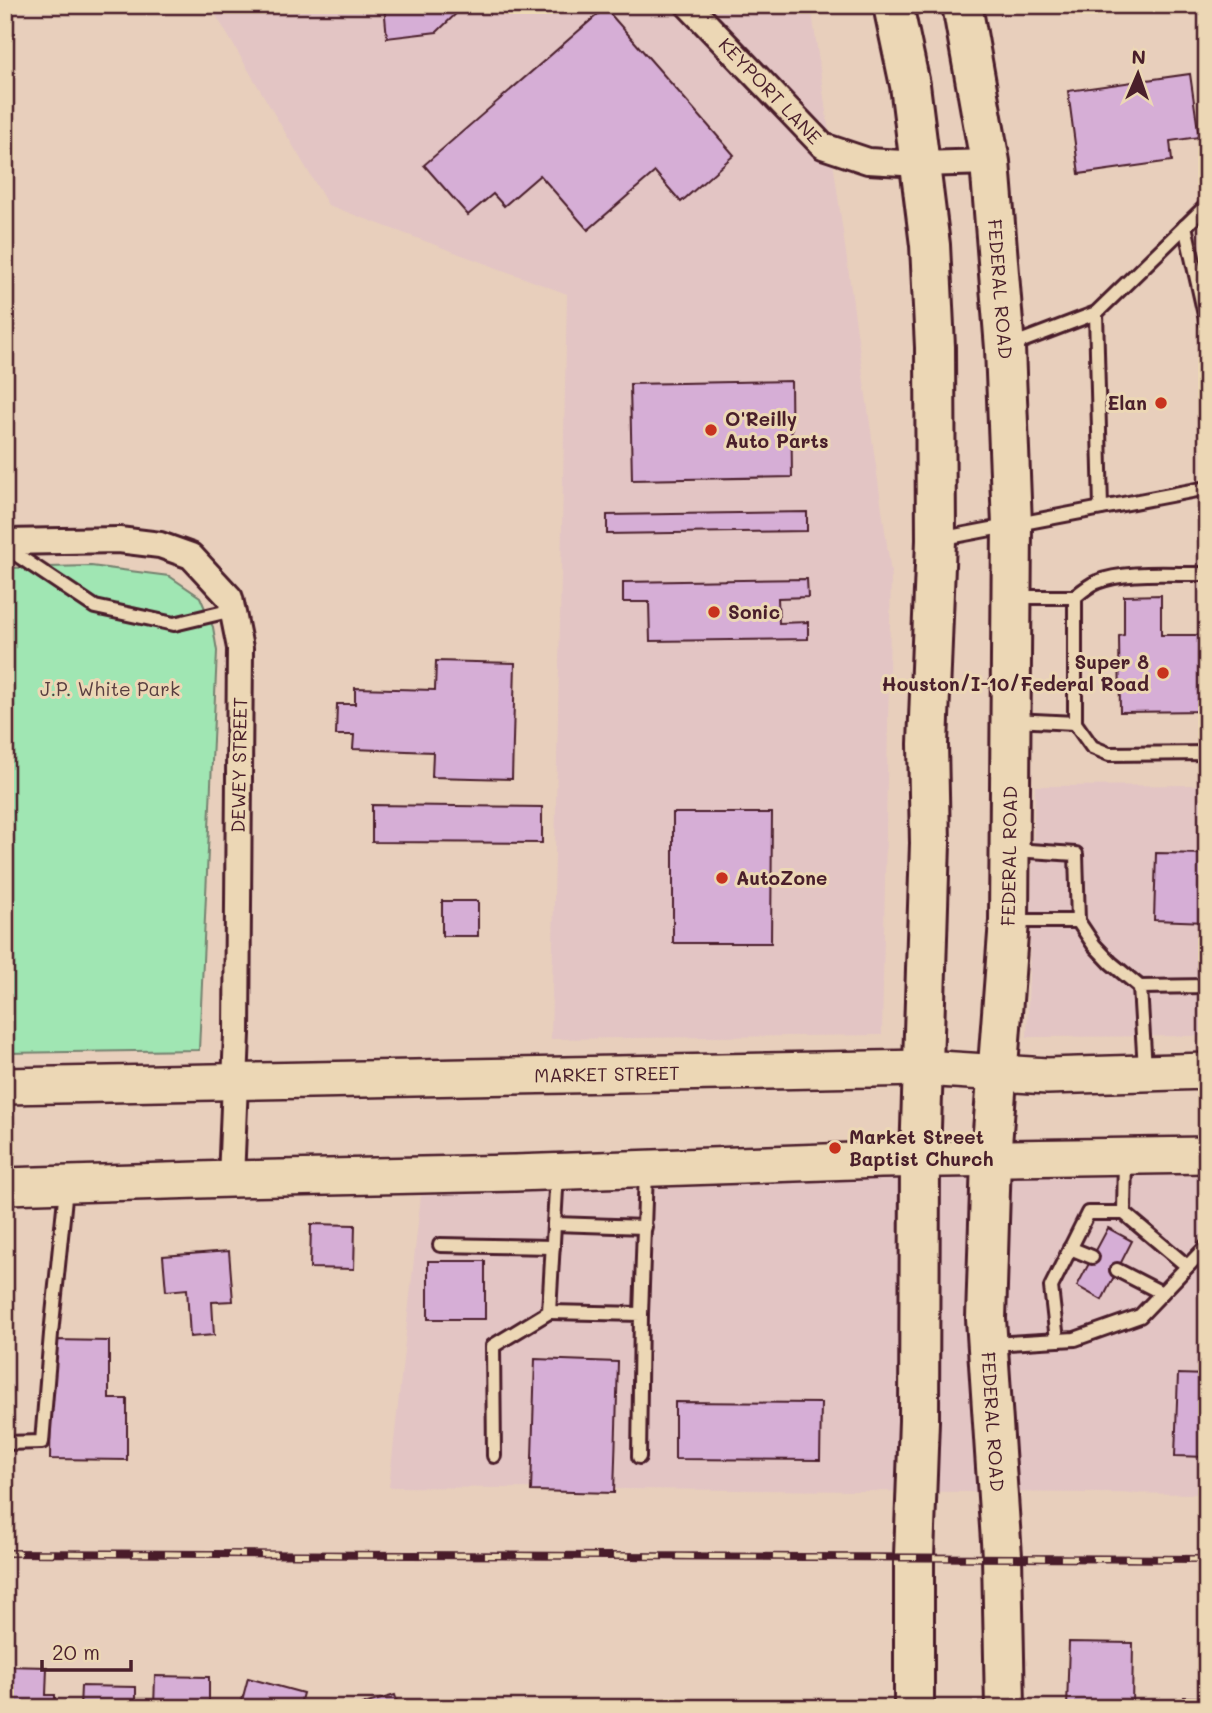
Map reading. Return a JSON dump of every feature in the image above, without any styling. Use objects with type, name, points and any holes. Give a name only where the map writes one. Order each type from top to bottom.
[{"type":"main road","points":[[893,5],[910,85],[920,164],[930,245],[934,334],[936,540],[928,744],[930,843],[920,1160],[914,1708]]},
{"type":"main road","name":"FEDERAL ROAD","points":[[962,5],[990,162],[1004,348],[1012,525],[1009,921],[991,1157],[986,1319],[1002,1556],[1005,1708]]},
{"type":"main road","name":"MARKET STREET","points":[[5,1086],[923,1068],[1047,1076],[1207,1071]]},
{"type":"main road","points":[[5,1186],[557,1172],[991,1157],[1207,1155]]},
{"type":"street","name":"KEYPORT LANE","points":[[688,5],[823,146],[868,161],[920,164],[990,162]]},
{"type":"street","name":"DEWEY STREET","points":[[5,545],[119,540],[160,545],[191,556],[230,598],[240,648],[237,1034],[231,1179]]},
{"type":"lane","points":[[1004,348],[1096,313],[1207,205]]},
{"type":"lane","points":[[1185,226],[1207,324]]},
{"type":"lane","points":[[1096,313],[1101,508]]},
{"type":"lane","points":[[936,540],[1207,488]]},
{"type":"lane","points":[[5,545],[95,607],[174,624],[233,610]]},
{"type":"lane","points":[[1011,597],[1075,597],[1100,580],[1125,575],[1207,574]]},
{"type":"lane","points":[[1075,597],[1075,723],[1092,747],[1109,754],[1207,753]]},
{"type":"lane","points":[[1010,720],[1075,723]]},
{"type":"lane","points":[[1009,850],[1076,854],[1077,921],[1102,954],[1140,987],[1207,986]]},
{"type":"lane","points":[[1009,921],[1077,921]]},
{"type":"lane","points":[[1140,987],[1145,1073]]},
{"type":"lane","points":[[1124,1213],[1125,1156]]},
{"type":"lane","points":[[639,1457],[647,1169]]},
{"type":"lane","points":[[549,1312],[557,1172]]},
{"type":"lane","points":[[5,1443],[42,1442],[67,1184]]},
{"type":"lane","points":[[1057,1340],[1051,1287],[1088,1213],[1124,1213],[1187,1266]]},
{"type":"lane","points":[[554,1224],[645,1227]]},
{"type":"lane","points":[[440,1245],[552,1247]]},
{"type":"lane","points":[[987,1345],[1074,1339],[1140,1316],[1207,1246]]},
{"type":"lane","points":[[1070,1248],[1092,1257]]},
{"type":"lane","points":[[1117,1270],[1162,1293]]},
{"type":"lane","points":[[494,1456],[493,1346],[549,1312],[641,1314]]},
{"type":"shaded area","points":[[210,5],[811,5],[891,573],[882,1035],[551,1039],[567,294],[328,205]]},
{"type":"shaded area","points":[[1207,785],[1207,1036],[1027,1037],[1035,786]]},
{"type":"shaded area","points":[[1031,1174],[1207,1176],[1207,1494],[389,1487],[421,1195]]},
{"type":"green space","name":"J.P. White Park","points":[[91,566],[169,576],[200,597],[213,627],[217,651],[199,1050],[5,1053],[5,568]]},
{"type":"building","points":[[384,5],[465,5],[437,32],[387,38]]},
{"type":"building","points":[[605,8],[734,155],[681,202],[655,172],[588,230],[540,175],[504,206],[493,194],[468,215],[424,165]]},
{"type":"building","points":[[1190,74],[1199,137],[1170,141],[1172,161],[1079,174],[1068,91]]},
{"type":"building","name":"O'Reilly Auto Parts","points":[[791,381],[792,477],[632,480],[630,384]]},
{"type":"building","points":[[807,512],[807,531],[607,534],[607,515]]},
{"type":"building","name":"Sonic","points":[[807,579],[808,597],[778,598],[779,623],[808,622],[808,639],[650,641],[649,602],[623,602],[623,582]]},
{"type":"building","name":"Super 8 Houston/I-10/Federal Road","points":[[1161,595],[1161,635],[1207,635],[1207,711],[1120,712],[1119,636],[1124,635],[1124,596]]},
{"type":"building","points":[[436,661],[515,663],[512,779],[432,777],[433,752],[353,749],[354,735],[336,735],[337,704],[355,704],[355,688],[435,690]]},
{"type":"building","points":[[372,805],[542,807],[542,843],[372,842]]},
{"type":"building","name":"AutoZone","points":[[673,813],[772,813],[771,943],[673,943]]},
{"type":"building","points":[[1156,853],[1207,854],[1207,922],[1154,920]]},
{"type":"building","points":[[442,901],[478,901],[478,936],[442,936]]},
{"type":"building","points":[[311,1224],[355,1225],[354,1269],[310,1268]]},
{"type":"building","points":[[1108,1228],[1132,1241],[1102,1300],[1077,1286]]},
{"type":"building","points":[[229,1251],[233,1301],[212,1302],[214,1335],[190,1337],[187,1289],[166,1291],[163,1256]]},
{"type":"building","points":[[428,1261],[485,1261],[485,1319],[428,1319]]},
{"type":"building","points":[[52,1340],[109,1341],[109,1399],[127,1399],[127,1460],[50,1459]]},
{"type":"building","points":[[535,1359],[618,1362],[614,1493],[531,1491]]},
{"type":"building","points":[[1178,1374],[1207,1375],[1207,1457],[1175,1456]]},
{"type":"building","points":[[675,1402],[821,1403],[820,1460],[675,1459]]},
{"type":"building","points":[[1069,1642],[1133,1643],[1132,1708],[1067,1708]]},
{"type":"building","points":[[5,1666],[47,1667],[46,1695],[55,1695],[55,1708],[5,1708]]},
{"type":"building","points":[[155,1676],[209,1677],[209,1708],[154,1708]]},
{"type":"building","points":[[248,1678],[303,1693],[299,1708],[240,1708]]},
{"type":"building","points":[[81,1686],[136,1687],[136,1708],[80,1708]]},
{"type":"building","points":[[395,1695],[399,1708],[350,1708]]},
{"type":"building","points":[[1183,1697],[1207,1698],[1207,1708],[1183,1708]]},
{"type":"railway","points":[[5,1553],[1207,1559]]},
{"type":"place","name":"Elan","points":[[1161,403]]},
{"type":"place","name":"O'Reilly Auto Parts","points":[[711,430]]},
{"type":"place","name":"Sonic","points":[[714,612]]},
{"type":"place","name":"Super 8 Houston/I-10/Federal Road","points":[[1163,673]]},
{"type":"place","name":"AutoZone","points":[[722,878]]},
{"type":"place","name":"Market Street Baptist Church","points":[[835,1148]]}]
